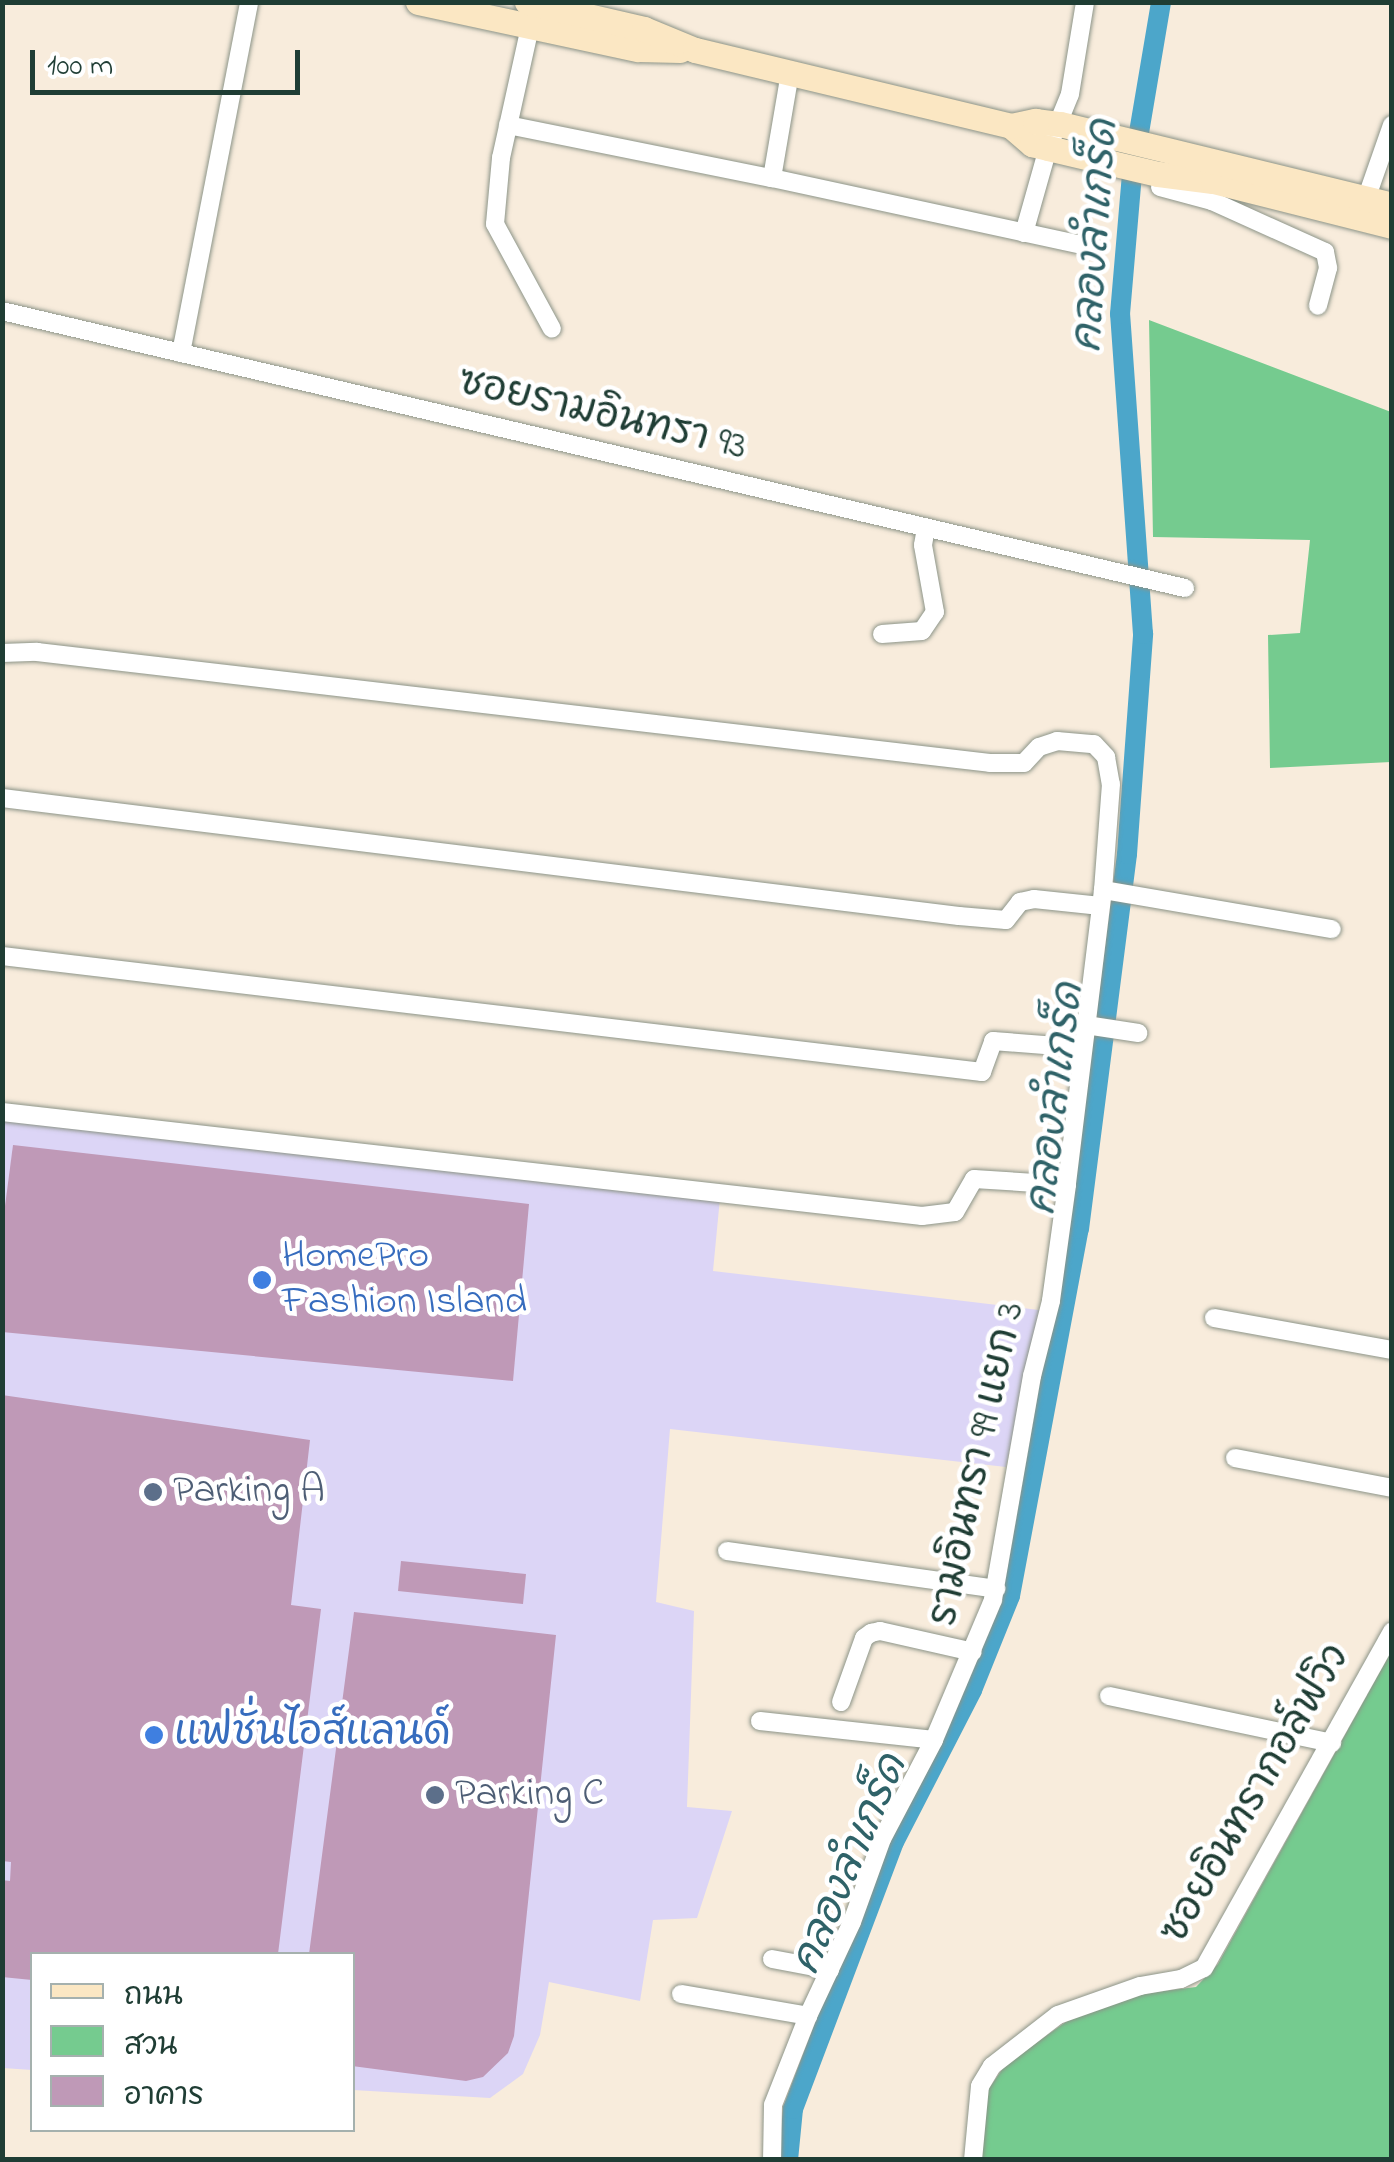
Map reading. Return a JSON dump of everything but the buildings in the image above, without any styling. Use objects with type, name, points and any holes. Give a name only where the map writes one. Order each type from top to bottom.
[{"type":"main road","points":[[418,2],[644,29],[696,50],[1010,126],[1032,144],[1094,160],[1373,207],[1392,226]]},
{"type":"main road","points":[[1010,126],[1034,120],[1099,134],[1152,168],[1212,191],[1373,207]]},
{"type":"street","points":[[181,353],[249,2]]},
{"type":"street","points":[[1024,232],[1048,148],[1070,94],[1085,2]]},
{"type":"street","points":[[528,15],[494,204],[495,224],[552,329]]},
{"type":"street","points":[[772,178],[790,73]]},
{"type":"street","points":[[508,126],[1095,248]]},
{"type":"street","points":[[1373,207],[1392,126]]},
{"type":"street","points":[[1212,191],[1325,252],[1328,268],[1318,306]]},
{"type":"street","name":"ซอยรามอินทรา 93","points":[[2,310],[1185,588]]},
{"type":"street","points":[[882,634],[922,631],[935,612],[923,545],[926,528]]},
{"type":"street","name":"รามอินทรา 99 แยก 3","points":[[2,654],[37,652],[990,763],[1024,764],[1039,747],[1057,742],[1100,748],[1106,757],[1110,784],[1106,896],[1091,1025],[1083,1048],[1051,1301],[1032,1376],[996,1589],[934,1740],[882,1840],[773,2104],[772,2160]]},
{"type":"street","points":[[2,798],[960,916],[1006,920],[1020,902],[1034,899],[1138,894],[1332,928]]},
{"type":"street","points":[[2,956],[982,1072],[993,1042],[1083,1048]]},
{"type":"street","points":[[1091,1025],[1130,1031]]},
{"type":"street","points":[[2,1112],[922,1216],[955,1212],[974,1179],[1068,1185]]},
{"type":"street","points":[[1214,1318],[1392,1350]]},
{"type":"street","points":[[1234,1458],[1392,1488]]},
{"type":"street","points":[[727,1552],[996,1589]]},
{"type":"street","points":[[841,1702],[864,1638],[871,1634],[880,1631],[973,1652]]},
{"type":"street","name":"ซอยอินทรากอล์ฟวิว","points":[[973,2160],[980,2086],[992,2066],[1058,2015],[1140,1986],[1181,1979],[1204,1968],[1392,1631]]},
{"type":"street","points":[[1109,1696],[1332,1743]]},
{"type":"street","points":[[760,1720],[934,1740]]},
{"type":"street","points":[[772,1959],[830,1970]]},
{"type":"street","points":[[680,1994],[808,2016]]},
{"type":"shaded area","points":[[2,1117],[720,1198],[713,1271],[1039,1310],[1006,1467],[670,1429],[656,1602],[694,1611],[687,1807],[732,1811],[697,1918],[653,1920],[640,2001],[549,1982],[540,2035],[523,2074],[490,2098],[355,2090],[355,1952],[30,1952],[30,2070],[3,2068]]},
{"type":"green space","points":[[1149,320],[1391,412],[1391,762],[1270,768],[1268,635],[1300,633],[1310,540],[1153,537]]},
{"type":"green space","points":[[1391,1652],[1391,2159],[981,2160],[983,2097],[1006,2064],[1073,2017],[1132,1995],[1196,1987],[1218,1964]]},
{"type":"waterway","name":"คลองลำเกร็ด","points":[[788,2160],[793,2109],[894,1842],[972,1690],[1010,1596],[1079,1229],[1127,854],[1143,634],[1120,314],[1132,174],[1161,2]]},
{"type":"place","name":"HomePro Fashion Island","points":[[262,1280]]},
{"type":"place","name":"Parking A","points":[[153,1492]]},
{"type":"place","name":"แฟชั่นไอส์แลนด์","points":[[154,1735]]},
{"type":"place","name":"Parking C","points":[[435,1795]]}]
